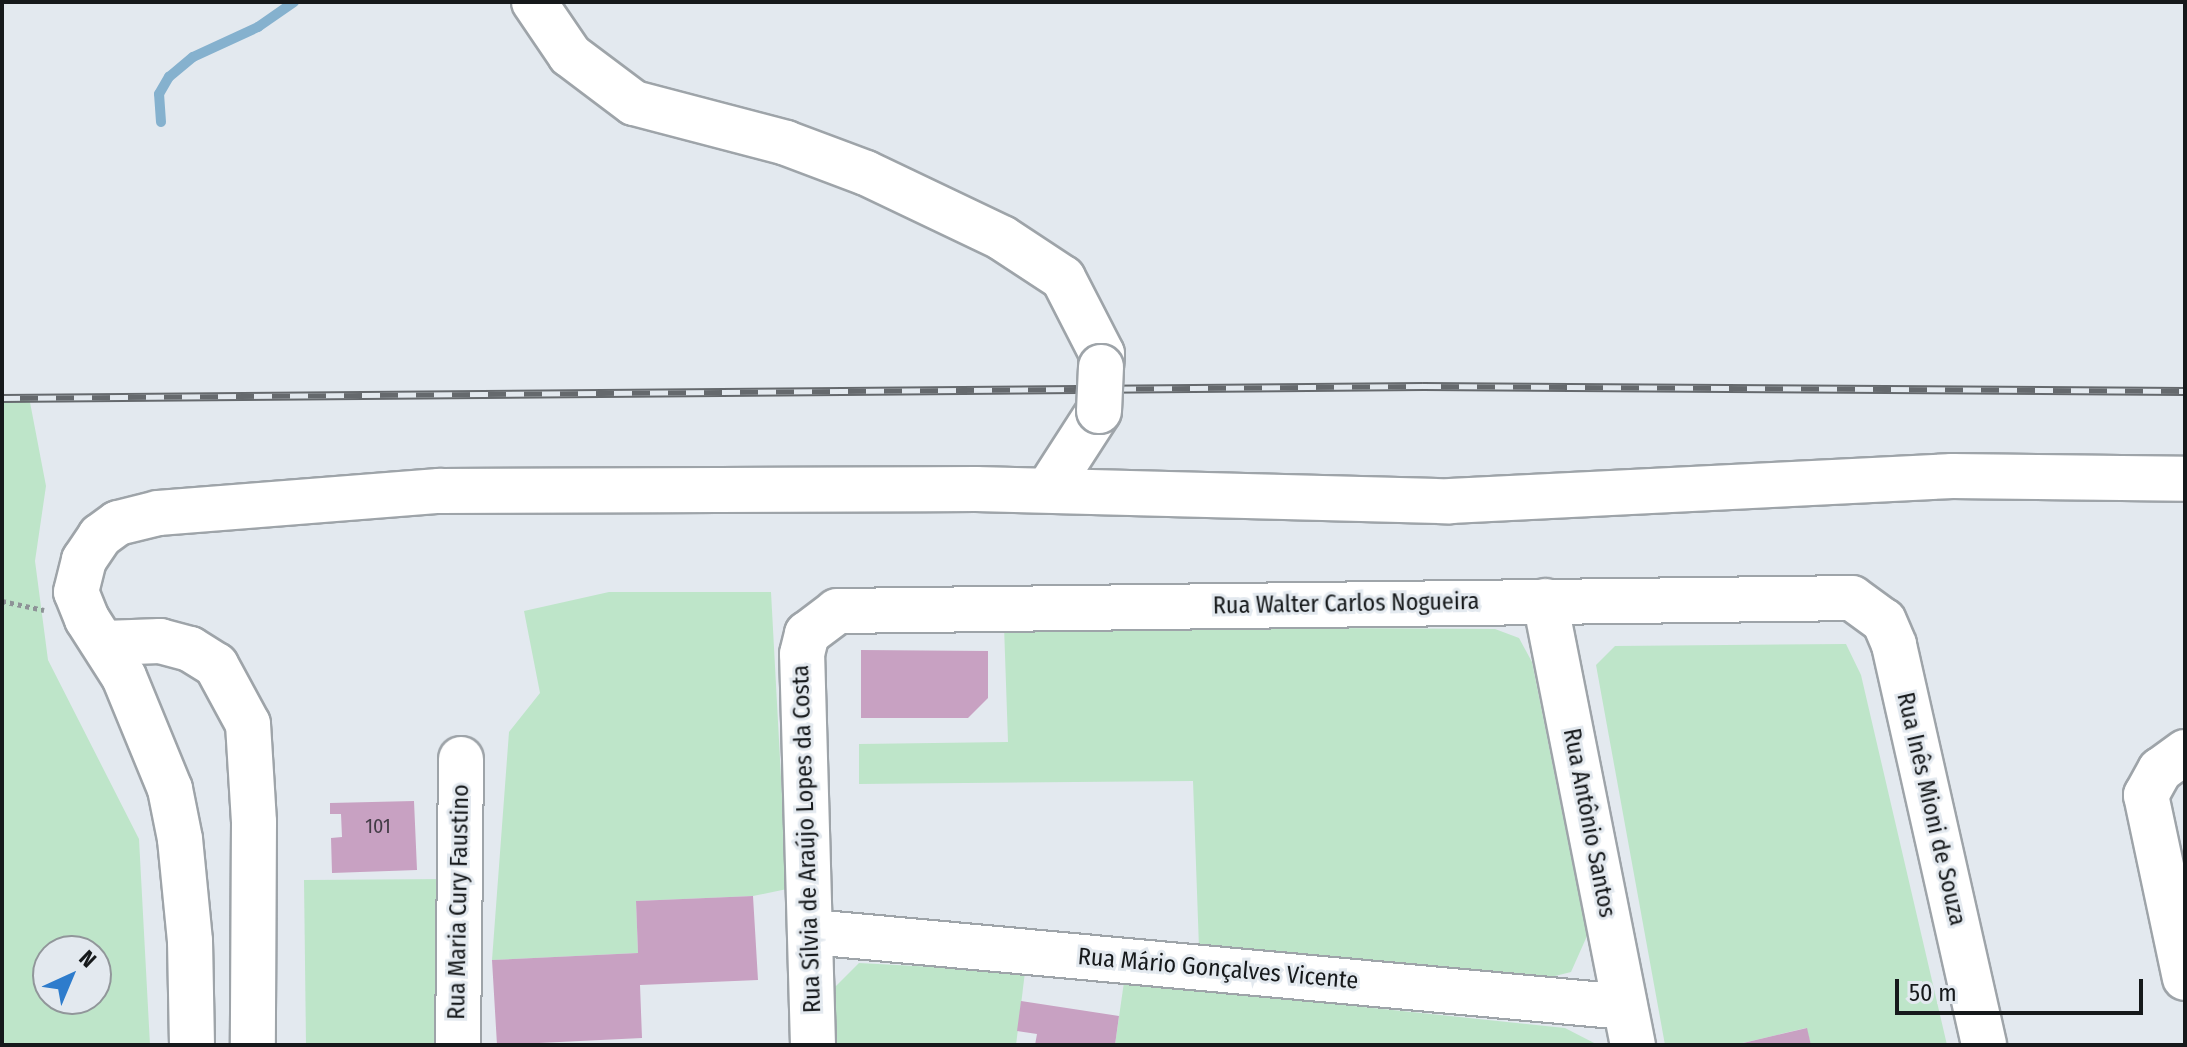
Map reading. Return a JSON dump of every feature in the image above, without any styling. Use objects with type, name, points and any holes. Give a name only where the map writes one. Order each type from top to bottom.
[{"type":"street","points":[[534,2],[570,55],[634,103],[786,143],[866,173],[1002,238],[1063,278],[1102,354],[1099,411],[1048,490]]},
{"type":"street","points":[[192,1045],[190,941],[180,839],[161,765],[105,643],[87,619],[76,592],[84,560],[100,536],[118,523],[158,513],[439,491],[1048,490],[1450,501],[1952,476],[2185,479]]},
{"type":"street","name":"Rua Walter Carlos Nogueira","points":[[807,634],[837,611],[1545,601],[1852,598],[1884,621]]},
{"type":"street","name":"Rua Antônio Santos","points":[[1545,601],[1629,1026]]},
{"type":"street","name":"Rua Inês Mioni de Souza","points":[[1884,621],[1984,1045]]},
{"type":"street","name":"Rua Sílvia de Araújo Lopes da Costa","points":[[807,634],[802,654],[813,1045]]},
{"type":"street","points":[[105,643],[160,641],[190,649],[216,665],[248,724],[253,1045]]},
{"type":"street","points":[[2185,752],[2160,770],[2146,795],[2185,978]]},
{"type":"street","name":"Rua Maria Cury Faustino","points":[[458,1045],[461,759]]},
{"type":"street","name":"Rua Mário Gonçalves Vicente","points":[[812,932],[1629,1026]]},
{"type":"green space","points":[[29,397],[46,486],[35,561],[48,660],[139,839],[150,1045],[2,1045],[2,398]]},
{"type":"green space","points":[[609,592],[771,592],[787,889],[753,896],[636,901],[638,953],[492,960],[509,732],[540,693],[524,611]]},
{"type":"green space","points":[[1004,626],[1495,629],[1519,638],[1532,662],[1587,936],[1571,972],[1543,979],[1199,948],[1193,781],[859,784],[859,744],[1008,742]]},
{"type":"green space","points":[[1846,644],[1861,675],[1947,1045],[1811,1045],[1806,1028],[1734,1045],[1665,1045],[1596,665],[1615,646]]},
{"type":"green space","points":[[447,879],[449,1045],[306,1045],[304,880]]},
{"type":"green space","points":[[859,963],[1025,972],[1016,1045],[836,1045],[834,988]]},
{"type":"green space","points":[[1124,982],[1565,1028],[1598,1045],[1115,1045]]},
{"type":"building","points":[[861,650],[988,651],[988,698],[968,718],[861,718]]},
{"type":"building","points":[[414,801],[417,870],[332,873],[331,838],[342,837],[341,814],[330,814],[330,803]]},
{"type":"building","points":[[753,896],[758,980],[640,985],[642,1038],[497,1045],[492,960],[638,953],[636,901]]},
{"type":"building","points":[[1021,1001],[1119,1016],[1115,1045],[1035,1045],[1037,1034],[1017,1031]]},
{"type":"building","points":[[1807,1028],[1811,1045],[1739,1045],[1739,1044]]},
{"type":"waterway","points":[[161,122],[159,94],[169,77],[193,57],[258,27],[294,2]]},
{"type":"railway","points":[[2,398],[1423,386],[2185,391]]}]
